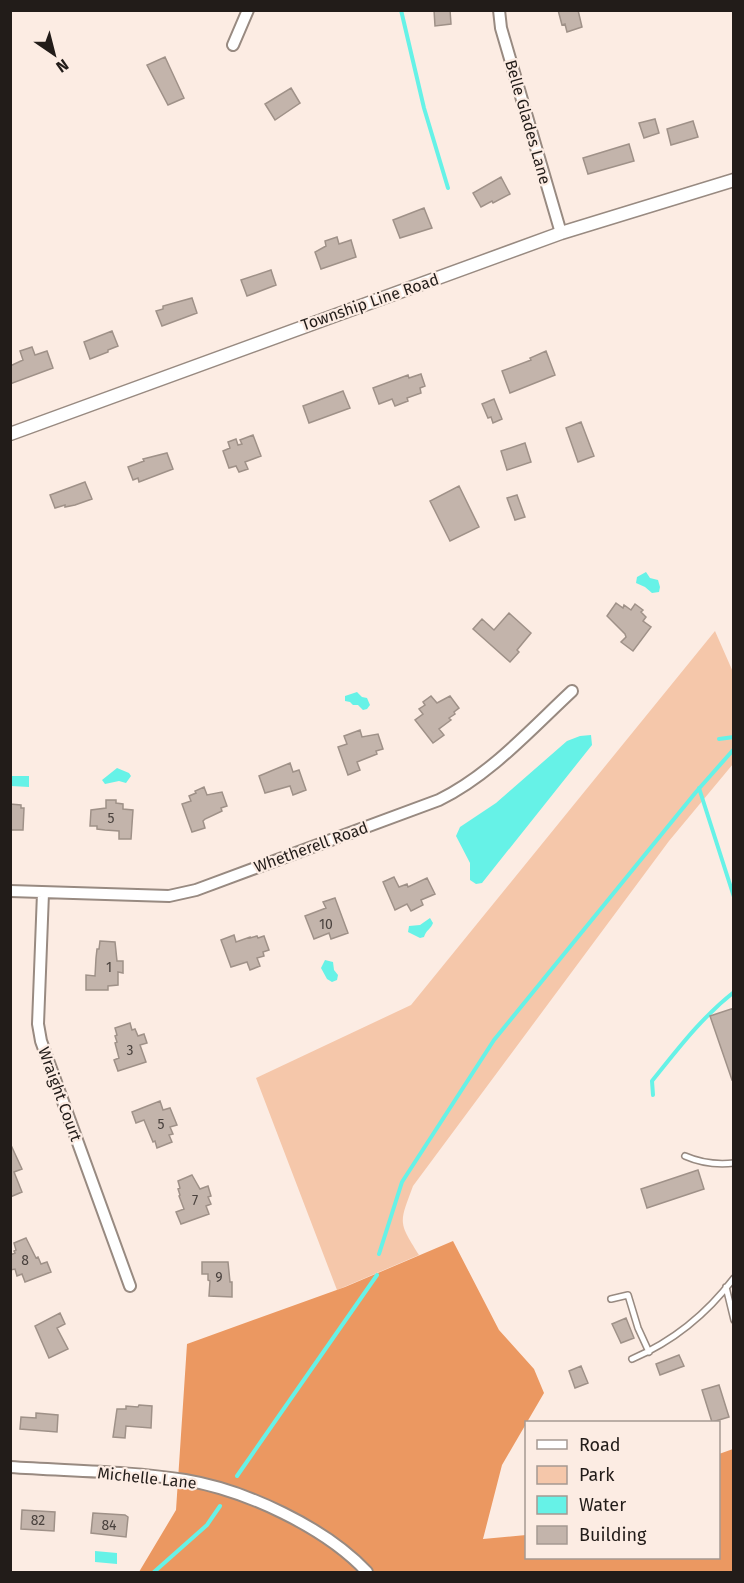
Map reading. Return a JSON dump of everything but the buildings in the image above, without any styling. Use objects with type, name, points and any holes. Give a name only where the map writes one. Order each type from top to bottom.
[{"type":"street","points":[[233,45],[248,10]]},
{"type":"street","name":"Belle Glades Lane","points":[[499,10],[501,28],[561,233]]},
{"type":"street","name":"Township Line Road","points":[[10,435],[561,233],[734,180]]},
{"type":"street","name":"Whetherell Road","points":[[10,891],[170,896],[196,890],[439,801],[460,790],[483,773],[572,691]]},
{"type":"street","name":"Wraight Court","points":[[43,893],[38,1024],[41,1041],[130,1286]]},
{"type":"street","name":"Michelle Lane","points":[[10,1467],[186,1480],[226,1490],[292,1516],[313,1528],[367,1572]]},
{"type":"lane","points":[[685,1156],[700,1163],[716,1165],[734,1163]]},
{"type":"lane","points":[[632,1359],[676,1337],[699,1317],[734,1278]]},
{"type":"lane","points":[[726,1287],[734,1320]]},
{"type":"lane","points":[[611,1299],[628,1295],[638,1328],[649,1352]]},
{"type":"green space","points":[[715,631],[733,672],[733,764],[669,841],[413,1186],[405,1208],[403,1222],[407,1235],[419,1255],[337,1290],[256,1078],[411,1005]]},
{"type":"shaded area","points":[[453,1241],[499,1330],[534,1369],[544,1393],[528,1421],[525,1421],[525,1426],[502,1465],[483,1539],[525,1535],[525,1559],[720,1559],[720,1454],[733,1449],[733,1572],[139,1572],[176,1510],[187,1344],[345,1287]]},
{"type":"water","points":[[646,572],[650,578],[658,580],[659,592],[652,593],[636,583],[637,577]]},
{"type":"water","points":[[357,692],[367,698],[370,705],[367,709],[363,710],[358,705],[345,701],[345,696]]},
{"type":"water","points":[[591,735],[592,745],[482,883],[476,884],[470,880],[470,863],[456,836],[460,827],[496,803],[567,741]]},
{"type":"water","points":[[117,768],[131,776],[126,783],[119,781],[105,784],[102,780]]},
{"type":"water","points":[[11,776],[29,776],[29,787],[11,786]]},
{"type":"water","points":[[430,918],[433,923],[424,937],[420,938],[408,932],[409,926],[420,925]]},
{"type":"water","points":[[325,960],[333,962],[334,970],[338,975],[337,980],[332,982],[327,979],[321,968]]},
{"type":"water","points":[[95,1551],[117,1553],[117,1564],[95,1562]]},
{"type":"waterway","points":[[401,10],[424,108],[448,188]]},
{"type":"waterway","points":[[719,739],[734,737]]},
{"type":"waterway","points":[[379,1254],[402,1182],[494,1040],[696,792],[734,749]]},
{"type":"waterway","points":[[699,788],[734,897]]},
{"type":"waterway","points":[[653,1095],[652,1081],[700,1023],[734,992]]},
{"type":"waterway","points":[[237,1476],[377,1275]]},
{"type":"waterway","points":[[154,1572],[207,1525],[220,1506]]}]
